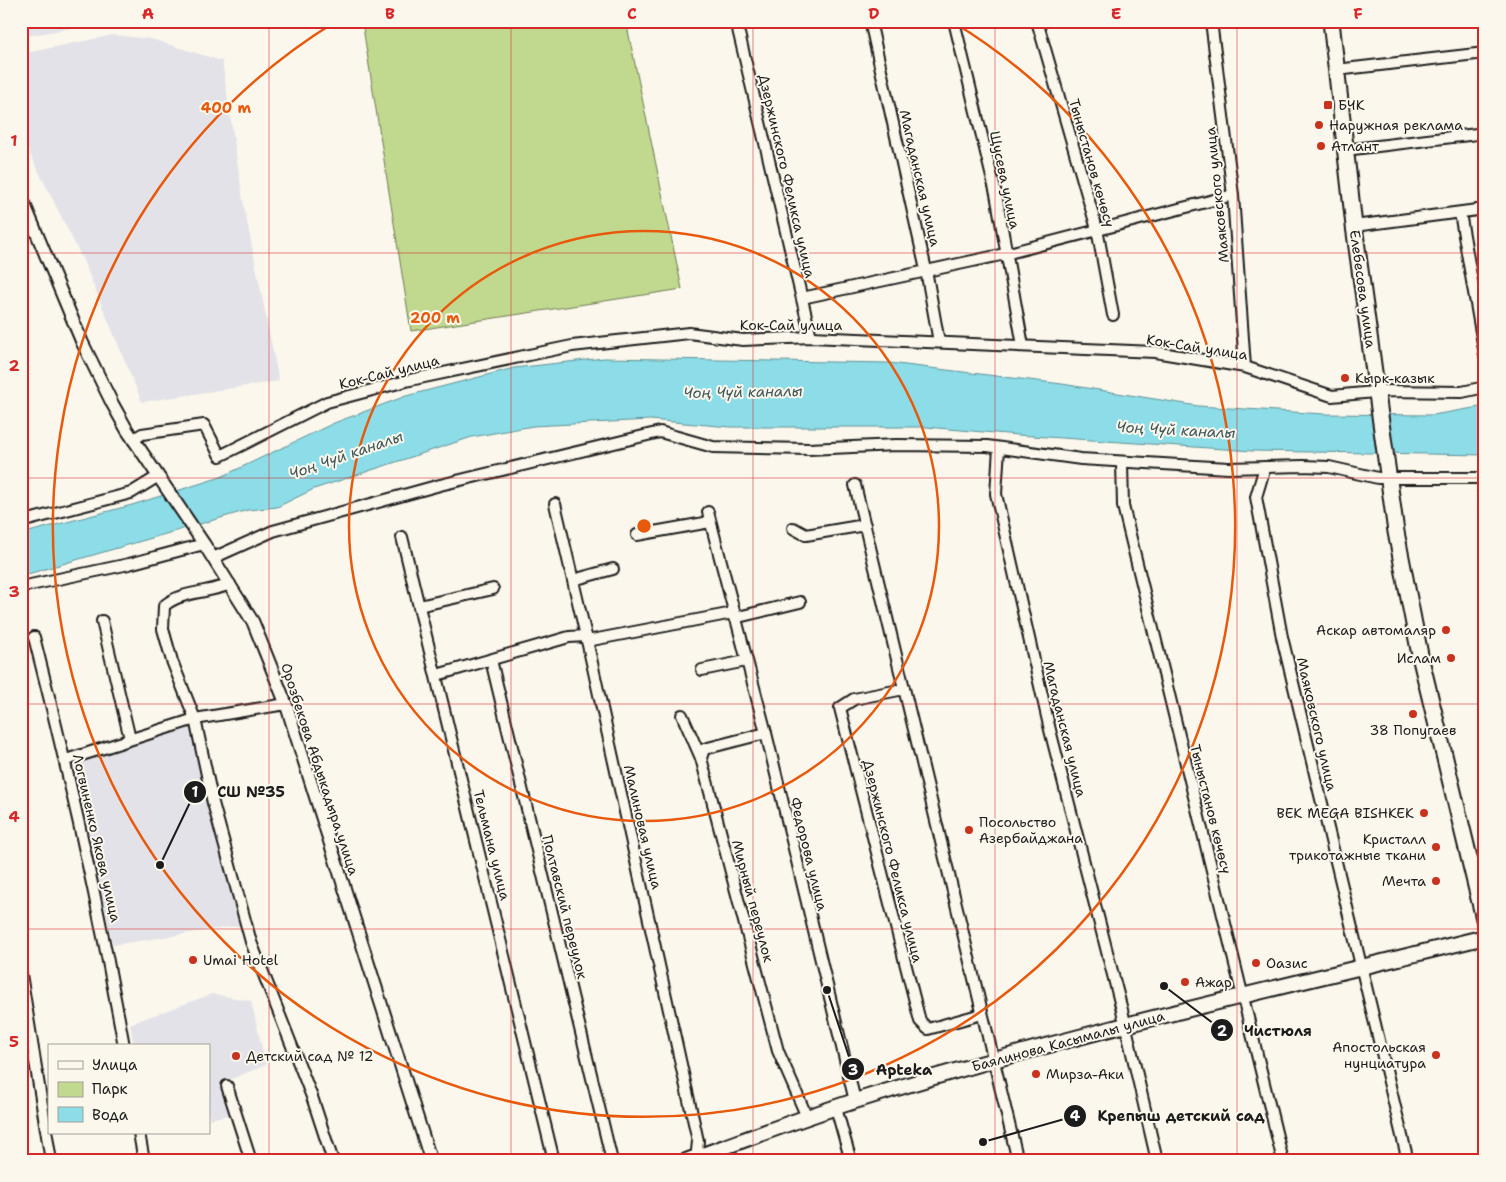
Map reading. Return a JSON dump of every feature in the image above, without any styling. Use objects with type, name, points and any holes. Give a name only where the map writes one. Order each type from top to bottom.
[{"type":"main road","name":"Елебесова улица","points":[[1331,21],[1354,226],[1396,532],[1421,660],[1485,923]]},
{"type":"main road","name":"Баялинова Касымалы улица","points":[[693,1160],[807,1117],[995,1060],[1242,995],[1485,937]]},
{"type":"street","name":"Дзержинского Феликса улица","points":[[736,21],[811,337]]},
{"type":"street","name":"Магаданская улица","points":[[870,21],[926,270],[939,342]]},
{"type":"street","name":"Щусева улица","points":[[954,21],[994,186],[1023,346]]},
{"type":"street","name":"Тыныстанов көчөсү","points":[[1037,21],[1097,229],[1113,315]]},
{"type":"street","name":"Маяковского улица","points":[[1211,21],[1233,195],[1245,367]]},
{"type":"street","points":[[1336,70],[1485,53]]},
{"type":"street","points":[[1345,150],[1485,133]]},
{"type":"street","points":[[802,298],[1005,254],[1233,195]]},
{"type":"street","name":"Орозбекова Абдыкадыра улица","points":[[21,196],[82,342],[112,403],[133,440],[202,540],[253,622],[286,704],[431,1161]]},
{"type":"street","points":[[1354,226],[1485,209]]},
{"type":"street","points":[[1460,213],[1485,355]]},
{"type":"street","name":"Кок-Сай улица","points":[[133,440],[142,434],[204,425],[220,456],[327,402],[410,380],[572,346],[689,333],[743,340],[811,337],[1155,352],[1245,367],[1332,396],[1378,398],[1462,392],[1485,387]]},
{"type":"street","points":[[213,558],[272,531],[440,485],[660,432],[713,447],[809,449],[896,445],[999,448],[1081,459],[1122,462],[1228,468],[1329,467],[1389,479],[1485,478]]},
{"type":"street","name":"Магаданская улица","points":[[999,448],[996,494],[1050,730],[1126,1026],[1157,1161]]},
{"type":"street","name":"Тыныстанов көчөсү","points":[[1122,462],[1123,506],[1283,1161]]},
{"type":"street","name":"Маяковского улица","points":[[1265,467],[1256,497],[1282,637],[1408,1161]]},
{"type":"street","points":[[21,522],[131,493],[160,480]]},
{"type":"street","points":[[855,485],[1018,1161]]},
{"type":"street","name":"Малиновая улица","points":[[554,504],[587,638],[698,1141],[693,1160]]},
{"type":"street","name":"Федорова улица","points":[[637,535],[709,517],[733,615],[766,734],[855,1102]]},
{"type":"street","points":[[793,528],[806,535],[865,525]]},
{"type":"street","name":"Тельмана улица","points":[[402,537],[554,1161]]},
{"type":"street","points":[[21,587],[129,564],[202,540]]},
{"type":"street","points":[[573,580],[613,569]]},
{"type":"street","points":[[230,584],[171,600],[164,606],[163,629],[170,653],[195,718],[213,803],[251,942],[312,1097],[333,1161]]},
{"type":"street","points":[[419,606],[493,589]]},
{"type":"street","points":[[437,675],[569,637],[587,638],[733,615],[800,602]]},
{"type":"street","points":[[102,621],[130,739]]},
{"type":"street","name":"Логвиненко Якова улица","points":[[34,637],[66,760],[103,929],[124,1044]]},
{"type":"street","name":"Полтавский переулок","points":[[491,660],[612,1161]]},
{"type":"street","points":[[702,670],[746,661]]},
{"type":"street","name":"Дзержинского Феликса улица","points":[[904,689],[854,699],[840,708],[920,1021],[928,1029],[982,1014]]},
{"type":"street","points":[[66,760],[195,718],[286,704]]},
{"type":"street","name":"Мирный переулок","points":[[682,715],[700,758],[778,1051],[807,1117]]},
{"type":"street","points":[[700,758],[704,749],[766,734]]},
{"type":"street","points":[[21,974],[51,1161]]},
{"type":"street","points":[[227,1086],[251,1161]]},
{"type":"street","points":[[836,1108],[851,1161]]},
{"type":"street","points":[[139,1134],[144,1161]]},
{"type":"shaded area","points":[[21,21],[113,21],[21,37]]},
{"type":"shaded area","points":[[113,35],[151,39],[222,61],[244,207],[279,381],[142,402],[83,260],[21,136],[21,54]]},
{"type":"shaded area","points":[[194,723],[242,925],[113,945],[71,761]]},
{"type":"shaded area","name":"Детский сад № 12","points":[[212,994],[251,1001],[266,1065],[219,1084],[229,1115],[210,1119],[210,1044],[134,1044],[130,1024]]},
{"type":"green space","points":[[362,21],[626,21],[682,289],[411,331]]},
{"type":"green space","points":[[1477,490],[1485,490],[1485,562]]},
{"type":"water","name":"Чоң Чүй каналы","points":[[604,358],[889,363],[1062,384],[1198,406],[1324,414],[1433,415],[1485,406],[1485,455],[1253,451],[926,427],[730,427],[650,420],[533,426],[472,437],[314,489],[277,507],[248,510],[21,576],[21,534],[132,505],[221,477],[334,423],[406,396],[514,368]]},
{"type":"place","name":"БЧК","points":[[1328,105]]},
{"type":"place","name":"Наружная реклама","points":[[1319,125]]},
{"type":"place","name":"Атлант","points":[[1321,146]]},
{"type":"place","name":"Кырк-казык","points":[[1345,378]]},
{"type":"place","name":"Аскар автомаляр","points":[[1446,630]]},
{"type":"place","name":"Ислам","points":[[1451,658]]},
{"type":"place","name":"38 Попугаев","points":[[1413,714]]},
{"type":"place","name":"BEK MEGA BISHKEK","points":[[1424,813]]},
{"type":"place","name":"Посольство Азербайджана","points":[[969,830]]},
{"type":"place","name":"Кристалл трикотажные ткани","points":[[1436,847]]},
{"type":"place","name":"СШ №35","points":[[160,865]]},
{"type":"place","name":"Мечта","points":[[1436,881]]},
{"type":"place","name":"Umai Hotel","points":[[193,960]]},
{"type":"place","name":"Оазис","points":[[1256,963]]},
{"type":"place","name":"Ажар","points":[[1185,982]]},
{"type":"place","name":"Чистюля","points":[[1164,986]]},
{"type":"place","name":"Apteka","points":[[827,990]]},
{"type":"place","name":"Апостольская нунциатура","points":[[1436,1055]]},
{"type":"place","name":"Детский сад № 12","points":[[236,1056]]},
{"type":"place","name":"Мирза-Аки","points":[[1036,1074]]},
{"type":"place","name":"Крепыш детский сад","points":[[983,1142]]}]
